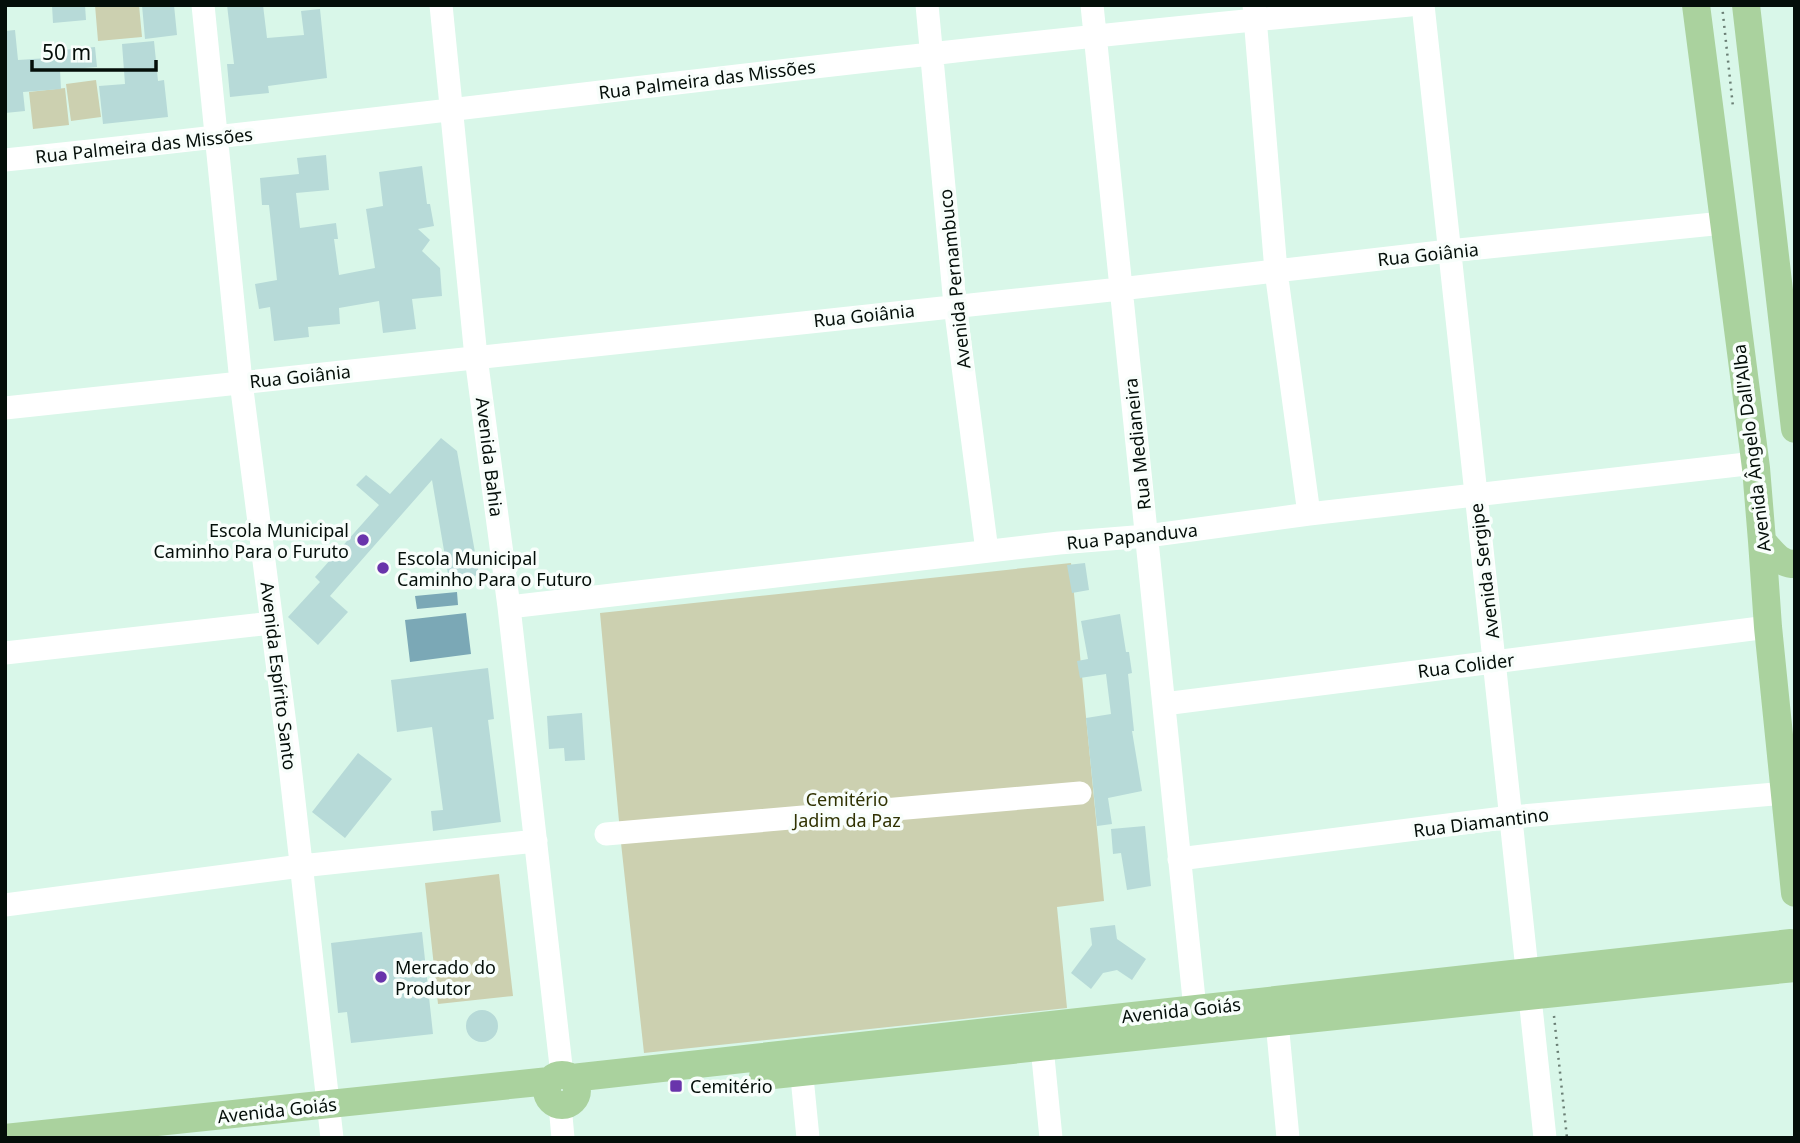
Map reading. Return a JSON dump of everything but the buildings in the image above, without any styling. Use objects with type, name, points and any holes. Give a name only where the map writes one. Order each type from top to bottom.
[{"type":"main road","name":"Avenida Ângelo Dall'Alba","points":[[1696,5],[1755,463],[1768,627],[1795,893]]},
{"type":"main road","points":[[1750,7],[1795,429]]},
{"type":"main road","points":[[1762,541],[1780,560],[1795,565]]},
{"type":"main road","name":"Avenida Goiás","points":[[800,1063],[1042,1047],[1277,1022],[1794,951]]},
{"type":"main road","name":"Avenida Goiás","points":[[181,1138],[330,1121],[561,1089],[800,1063],[1195,1009],[1537,987]]},
{"type":"main road","name":"Avenida Goiás","points":[[5,1138],[330,1121]]},
{"type":"street","name":"Avenida Espírito Santo","points":[[203,5],[241,382],[330,1121]]},
{"type":"street","name":"Avenida Bahia","points":[[441,5],[477,357],[536,841],[561,1089],[563,1138]]},
{"type":"street","name":"Avenida Pernambuco","points":[[927,5],[956,305],[986,551]]},
{"type":"street","name":"Rua Medianeira","points":[[1092,5],[1195,1009]]},
{"type":"street","name":"Rua Palmeira das Missões","points":[[5,160],[1096,36],[1255,12],[1410,5]]},
{"type":"street","name":"Avenida Sergipe","points":[[1423,5],[1511,817],[1537,987],[1545,1138]]},
{"type":"street","points":[[1255,12],[1276,271],[1309,514]]},
{"type":"street","name":"Rua Goiânia","points":[[5,408],[1723,223]]},
{"type":"street","name":"Rua Papanduva","points":[[509,607],[986,551],[1147,536],[1309,514],[1755,463]]},
{"type":"street","points":[[5,653],[272,623]]},
{"type":"street","name":"Rua Colider","points":[[1164,704],[1768,627]]},
{"type":"street","points":[[606,834],[1080,793]]},
{"type":"street","name":"Rua Diamantino","points":[[1179,859],[1511,817],[1784,793]]},
{"type":"street","points":[[5,905],[301,866],[536,841]]},
{"type":"street","points":[[1277,1022],[1288,1138]]},
{"type":"street","points":[[1042,1047],[1051,1138]]},
{"type":"street","points":[[800,1063],[808,1138]]},
{"type":"path","points":[[1537,987],[1567,1138]]},
{"type":"green space","points":[[95,5],[139,5],[142,37],[98,41]]},
{"type":"green space","points":[[96,80],[101,117],[71,121],[66,84]]},
{"type":"green space","points":[[65,88],[69,125],[33,129],[29,92]]},
{"type":"green space","name":"Cemitério Jadim da Paz","points":[[1071,563],[1104,901],[1057,907],[1067,1008],[644,1053],[600,613]]},
{"type":"green space","points":[[499,874],[513,996],[438,1004],[425,883]]},
{"type":"water","points":[[457,592],[458,605],[417,609],[415,596]]},
{"type":"water","points":[[466,613],[471,654],[410,662],[405,620]]},
{"type":"place","name":"Escola Municipal Caminho Para o Furuto","points":[[363,540]]},
{"type":"place","name":"Escola Municipal Caminho Para o Futuro","points":[[383,568]]},
{"type":"place","name":"Mercado do Produtor","points":[[381,977]]},
{"type":"place","name":"Cemitério","points":[[676,1086]]}]
